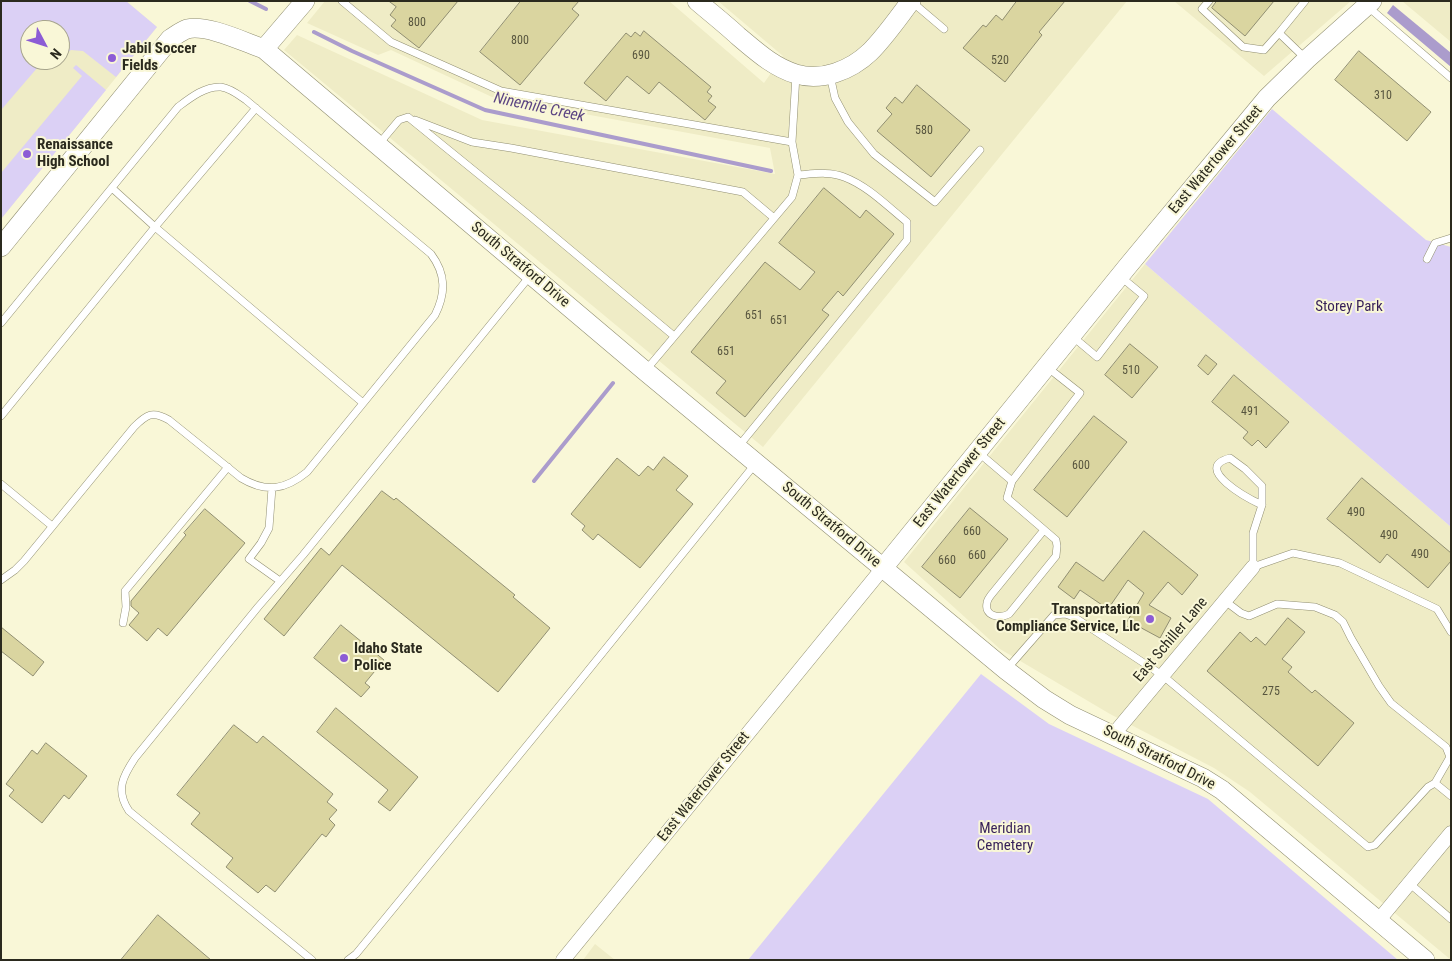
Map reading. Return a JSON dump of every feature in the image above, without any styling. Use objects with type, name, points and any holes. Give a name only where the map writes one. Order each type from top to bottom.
[{"type":"street","points":[[1,247],[170,40],[187,30],[207,29],[264,49],[305,1]]},
{"type":"street","points":[[697,1],[761,55],[778,66],[796,74],[816,76],[849,68],[870,52],[911,1]]},
{"type":"street","name":"East Watertower Street","points":[[569,958],[1046,366],[1261,104],[1307,59],[1369,4]]},
{"type":"street","name":"South Stratford Drive","points":[[264,49],[645,371],[1006,670],[1044,699],[1070,715],[1203,778],[1222,790],[1425,960]]},
{"type":"street","name":"East Schiller Lane","points":[[1113,735],[1253,567]]},
{"type":"street","points":[[1378,921],[1451,833]]},
{"type":"lane","points":[[342,1],[391,42],[501,91],[792,142]]},
{"type":"lane","points":[[911,1],[944,29]]},
{"type":"lane","points":[[1209,1],[1202,10],[1243,47],[1264,50],[1305,1]]},
{"type":"lane","points":[[1369,4],[1451,78]]},
{"type":"lane","points":[[1279,34],[1307,59]]},
{"type":"lane","points":[[645,371],[792,196],[798,175],[792,142],[796,74]]},
{"type":"lane","points":[[830,74],[835,98],[848,122],[874,154],[935,202],[980,150]]},
{"type":"lane","points":[[1,323],[178,107],[190,97],[221,87],[234,92],[256,108],[431,254],[441,272],[443,282],[441,304],[435,315],[307,472],[296,480],[284,486],[272,488],[251,484],[168,420],[160,415],[150,414],[134,427],[15,570],[1,580]]},
{"type":"lane","points":[[1,416],[155,227],[256,108]]},
{"type":"lane","points":[[408,117],[674,336]]},
{"type":"lane","points":[[377,146],[399,120],[408,117],[472,142],[743,192],[774,218]]},
{"type":"lane","points":[[737,447],[907,240],[907,222],[867,190],[843,176],[820,173],[798,175]]},
{"type":"lane","points":[[112,188],[155,227],[363,403]]},
{"type":"lane","points":[[1427,259],[1435,243],[1451,238]]},
{"type":"lane","points":[[312,960],[129,810],[124,804],[122,794],[125,772],[258,606],[303,555],[531,274]]},
{"type":"lane","points":[[1072,336],[1097,356],[1144,296],[1120,276]]},
{"type":"lane","points":[[1044,530],[991,595],[986,604],[988,610],[996,617],[1004,617],[1009,614],[1056,556],[1056,540],[1006,498],[1012,481],[1080,393],[1046,366]]},
{"type":"lane","points":[[977,452],[1012,481]]},
{"type":"lane","points":[[1262,505],[1243,496],[1218,474],[1219,464],[1230,458],[1262,486],[1262,505],[1253,533],[1253,567],[1293,553],[1340,563],[1437,609],[1451,632]]},
{"type":"lane","points":[[348,960],[356,954],[756,463]]},
{"type":"lane","points":[[123,623],[126,607],[125,591],[228,467]]},
{"type":"lane","points":[[1,484],[52,526]]},
{"type":"lane","points":[[272,488],[269,528],[249,559],[280,581]]},
{"type":"lane","points":[[1006,670],[1054,615],[1064,614],[1074,617],[1162,675],[1368,847],[1375,845],[1428,787],[1435,783],[1450,757],[1446,747],[1391,703],[1379,686],[1343,622],[1335,616],[1315,607],[1277,604],[1249,616],[1241,613],[1225,601]]},
{"type":"lane","points":[[1435,783],[1451,796]]},
{"type":"lane","points":[[1409,884],[1451,919]]},
{"type":"shaded area","name":"Renaissance High School","points":[[1,1],[126,1],[157,27],[1,219]]},
{"type":"shaded area","points":[[325,1],[669,1],[764,83],[783,56],[718,1],[1127,1],[763,447],[284,50],[297,35],[482,120],[775,174],[770,148],[492,97],[391,50],[378,55],[307,23]]},
{"type":"shaded area","points":[[1174,1],[1351,1],[1264,76]]},
{"type":"shaded area","points":[[1402,1],[1451,1],[1451,42]]},
{"type":"shaded area","points":[[1393,5],[1451,53],[1451,67],[1387,13]]},
{"type":"shaded area","points":[[1145,264],[1451,527],[1451,960],[1250,792],[1214,768],[1110,714],[1000,649],[904,562]]},
{"type":"shaded area","points":[[595,944],[615,960],[583,960]]},
{"type":"green space","name":"Jabil Soccer Fields","points":[[1,1],[126,1],[157,27],[116,77],[83,51],[70,51],[70,20],[20,20],[20,70],[35,70],[1,110]]},
{"type":"green space","points":[[76,65],[106,90],[1,219],[1,173],[82,76],[73,68]]},
{"type":"green space","name":"Storey Park","points":[[1272,109],[1426,240],[1451,247],[1451,527],[1145,264]]},
{"type":"green space","name":"Meridian Cemetery","points":[[981,674],[1049,724],[1208,799],[1398,960],[748,960]]},
{"type":"building","points":[[389,1],[458,1],[419,48],[391,26],[396,20],[390,15],[396,7]]},
{"type":"building","points":[[521,1],[579,1],[572,9],[579,15],[520,85],[480,52]]},
{"type":"building","points":[[1017,1],[1065,1],[1039,32],[1042,35],[1005,82],[963,48],[983,25],[986,27],[996,15],[1002,20]]},
{"type":"building","points":[[1217,1],[1274,1],[1245,36],[1212,8]]},
{"type":"building","points":[[644,31],[711,87],[707,92],[712,96],[708,101],[716,107],[705,120],[659,82],[649,94],[627,76],[606,101],[584,83],[626,33],[631,37],[635,32],[640,36]]},
{"type":"building","points":[[1359,51],[1431,112],[1407,141],[1335,80]]},
{"type":"building","points":[[917,85],[970,130],[931,177],[877,131],[892,114],[886,108],[895,97],[902,103]]},
{"type":"building","points":[[824,188],[860,218],[866,210],[894,234],[843,296],[838,291],[822,310],[829,315],[745,417],[716,393],[726,381],[691,352],[765,262],[800,290],[815,272],[779,243]]},
{"type":"building","points":[[1130,344],[1158,367],[1132,398],[1105,375]]},
{"type":"building","points":[[1206,355],[1217,364],[1208,375],[1198,366]]},
{"type":"building","points":[[1234,375],[1289,422],[1266,448],[1258,440],[1252,446],[1243,438],[1248,432],[1212,402]]},
{"type":"building","points":[[1094,416],[1127,442],[1067,517],[1034,490]]},
{"type":"building","points":[[664,457],[688,476],[676,490],[693,504],[640,568],[598,534],[593,540],[582,530],[585,526],[571,514],[617,458],[639,476],[648,466],[653,470]]},
{"type":"building","points":[[1362,478],[1451,553],[1451,561],[1428,588],[1387,554],[1380,563],[1327,519]]},
{"type":"building","points":[[382,491],[394,500],[396,498],[515,595],[513,597],[550,628],[498,692],[342,565],[284,636],[264,619],[321,548],[329,555]]},
{"type":"building","points":[[970,508],[1008,539],[960,598],[922,567]]},
{"type":"building","points":[[205,509],[245,543],[167,636],[158,628],[147,641],[129,625],[139,613],[131,606],[131,601]]},
{"type":"building","points":[[1144,531],[1198,575],[1182,595],[1168,582],[1149,605],[1171,618],[1160,638],[1134,624],[1130,628],[1125,625],[1144,593],[1128,580],[1108,609],[1080,590],[1074,599],[1058,587],[1076,562],[1103,581]]},
{"type":"building","points":[[1288,618],[1305,632],[1282,659],[1292,667],[1288,672],[1312,693],[1315,690],[1354,723],[1318,766],[1207,671],[1240,632],[1251,642],[1256,637],[1265,645]]},
{"type":"building","points":[[341,625],[384,660],[365,683],[370,687],[361,697],[314,658]]},
{"type":"building","points":[[1,627],[44,662],[33,676],[1,651]]},
{"type":"building","points":[[336,708],[418,777],[390,811],[378,802],[388,790],[317,732]]},
{"type":"building","points":[[234,725],[257,743],[263,736],[333,794],[327,802],[337,810],[329,819],[335,825],[326,837],[322,834],[275,892],[266,885],[258,893],[226,867],[233,858],[191,824],[200,813],[177,795]]},
{"type":"building","points":[[46,743],[87,776],[69,799],[64,795],[42,823],[9,796],[14,790],[6,784],[32,750],[37,754]]},
{"type":"building","points":[[158,915],[211,960],[121,960]]},
{"type":"waterway","name":"Ninemile Creek","points":[[250,1],[266,9]]},
{"type":"waterway","name":"Ninemile Creek","points":[[314,32],[352,51],[485,110],[771,171]]},
{"type":"waterway","points":[[534,481],[613,383]]},
{"type":"place","name":"Jabil Soccer Fields","points":[[112,58]]},
{"type":"place","name":"Renaissance High School","points":[[27,154]]},
{"type":"place","name":"Transportation Compliance Service, Llc","points":[[1150,619]]},
{"type":"place","name":"Idaho State Police","points":[[344,658]]}]
